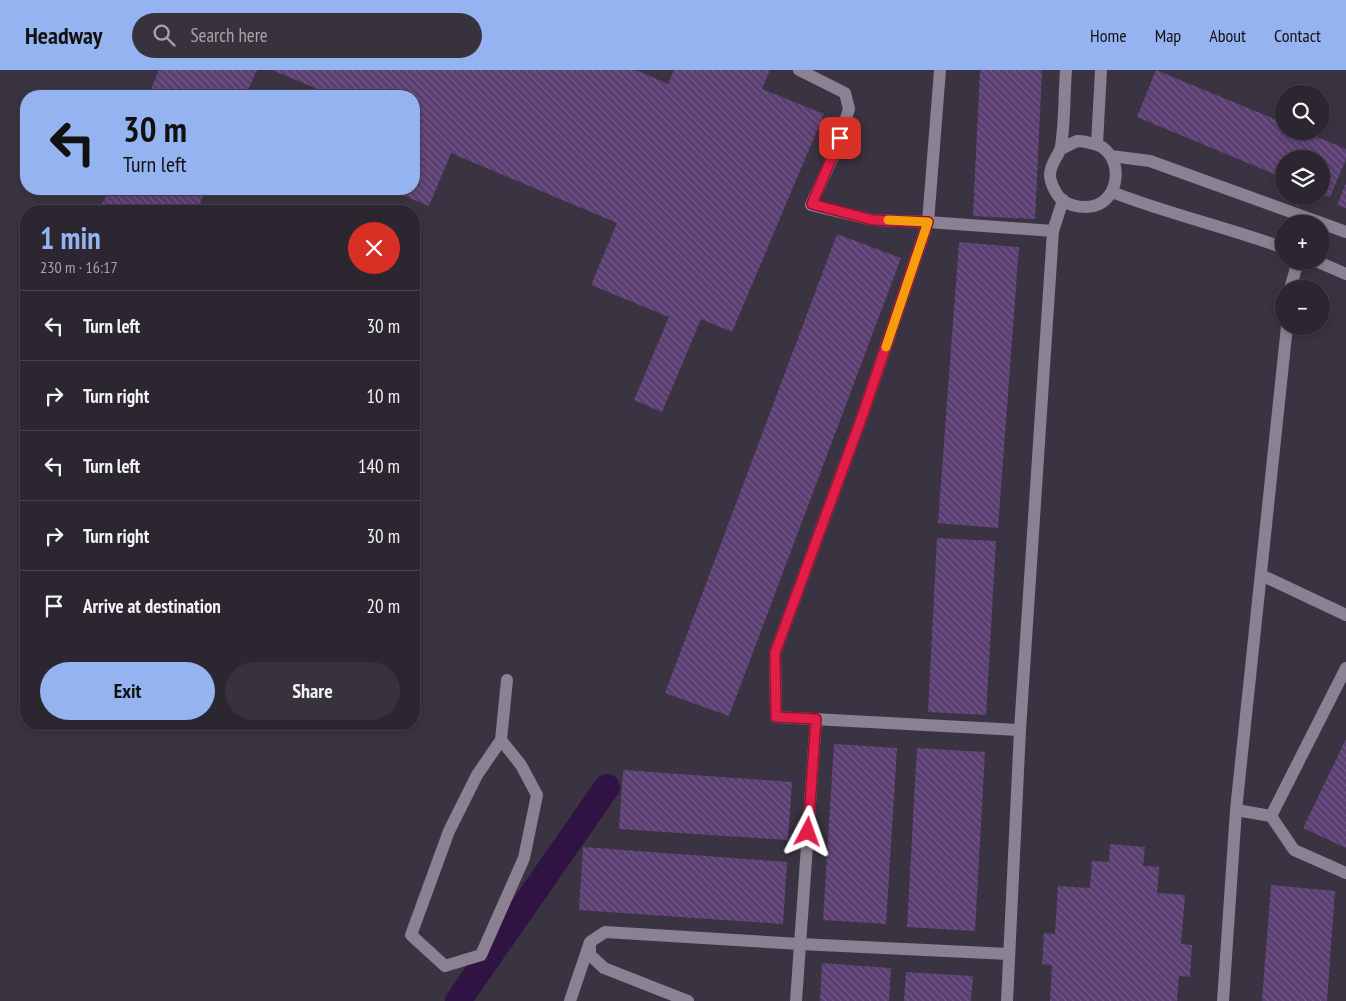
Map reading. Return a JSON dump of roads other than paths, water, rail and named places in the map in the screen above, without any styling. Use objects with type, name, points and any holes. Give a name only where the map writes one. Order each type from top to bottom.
[{"type":"street","points":[[799,70],[845,93],[849,109],[835,152],[812,204],[873,220],[1053,231]]},
{"type":"street","points":[[940,70],[928,222],[863,414],[775,653],[776,717],[1020,730]]},
{"type":"street","points":[[1061,149],[1078,141],[1097,144],[1111,156],[1117,174],[1112,192],[1102,202],[1089,207],[1076,206],[1063,200],[1054,189],[1050,175],[1053,161],[1061,149],[1066,70]]},
{"type":"street","points":[[1097,144],[1101,70]]},
{"type":"street","points":[[1111,156],[1150,161],[1346,232]]},
{"type":"street","points":[[1112,192],[1148,206],[1275,245]]},
{"type":"street","points":[[1007,1001],[1020,730],[1053,231],[1063,200]]},
{"type":"street","points":[[1330,267],[1346,274]]},
{"type":"street","points":[[1224,1001],[1236,810],[1262,575],[1285,335]]},
{"type":"street","points":[[1262,575],[1346,615]]},
{"type":"street","points":[[1271,816],[1346,668]]},
{"type":"street","points":[[500,740],[521,765],[537,795],[524,858],[481,954],[445,966],[412,935],[449,831],[477,774],[500,740],[507,680]]},
{"type":"street","points":[[795,999],[816,719]]},
{"type":"street","points":[[1236,810],[1271,816],[1294,850],[1346,873]]},
{"type":"street","points":[[570,1001],[590,942],[605,932],[1009,954]]},
{"type":"street","points":[[590,942],[590,955],[604,968],[688,1001]]},
{"type":"waterway","points":[[458,1001],[607,787]]}]
